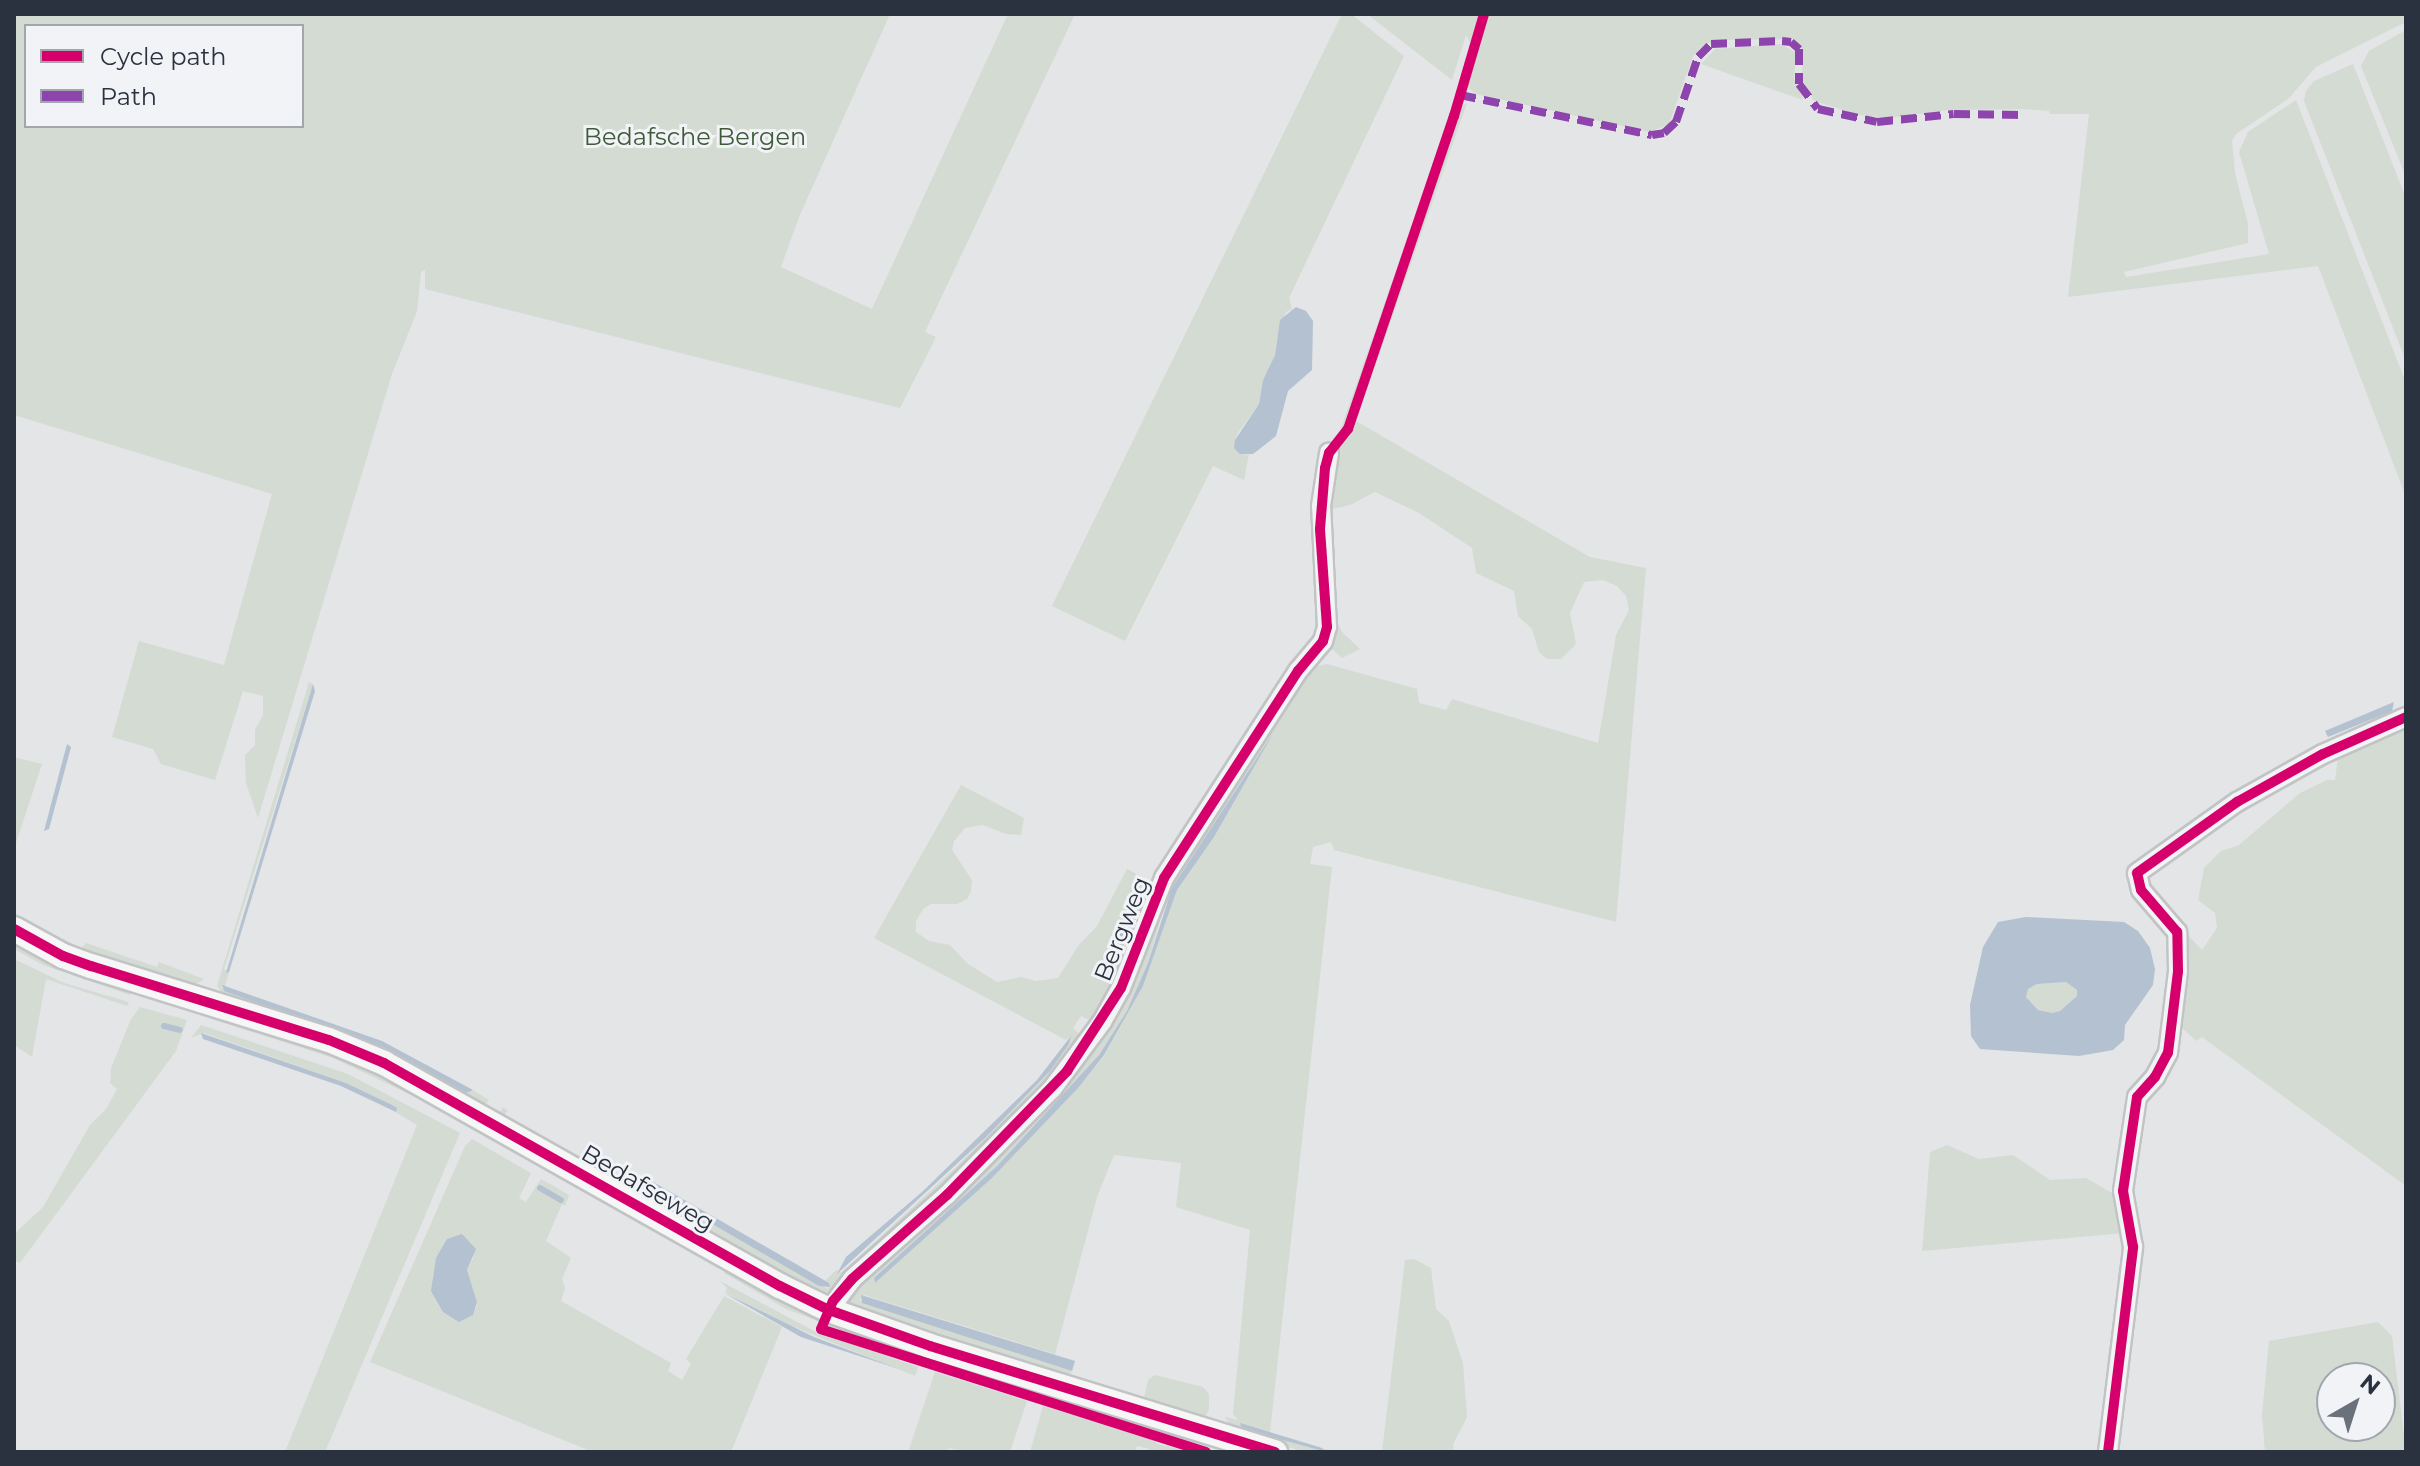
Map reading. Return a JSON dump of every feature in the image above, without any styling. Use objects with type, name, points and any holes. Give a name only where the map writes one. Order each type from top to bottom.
[{"type":"street","name":"Bergweg","points":[[829,1310],[852,1279],[947,1195],[1052,1089],[1102,1022],[1121,988],[1164,878],[1298,671],[1323,641],[1327,627],[1321,506],[1329,453]]},
{"type":"street","points":[[2108,1452],[2133,1247],[2123,1191],[2132,1128],[2137,1097],[2155,1077],[2168,1053],[2178,971],[2177,932],[2141,890],[2137,873],[2237,802],[2323,754],[2406,717]]},
{"type":"street","name":"Bedafseweg","points":[[14,929],[63,956],[91,966],[329,1040],[370,1056],[444,1094],[780,1286],[829,1310],[930,1346],[1275,1452]]},
{"type":"green space","name":"Bedafsche Bergen","points":[[14,14],[890,14],[799,217],[781,267],[872,309],[1008,14],[1075,14],[925,332],[936,337],[900,408],[425,289],[425,270],[421,272],[417,311],[392,374],[258,818],[246,783],[245,755],[255,745],[255,730],[263,715],[263,696],[243,691],[215,780],[161,764],[153,749],[112,737],[139,641],[224,665],[272,494],[14,415]]},
{"type":"green space","points":[[1342,14],[1351,14],[1404,56],[1289,298],[1292,309],[1286,312],[1275,355],[1263,380],[1259,404],[1237,434],[1235,440],[1245,455],[1249,454],[1244,480],[1213,466],[1125,641],[1052,606]]},
{"type":"green space","points":[[1367,14],[2406,14],[2406,22],[2316,67],[2288,99],[2236,134],[2232,141],[2235,173],[2248,224],[2248,243],[2124,272],[2126,277],[2269,254],[2239,152],[2248,132],[2296,100],[2406,383],[2406,497],[2318,266],[2068,297],[2089,114],[2050,114],[2049,111],[2023,109],[1948,110],[1890,118],[1860,115],[1814,101],[1802,79],[1803,50],[1793,39],[1717,40],[1703,45],[1693,56],[1669,124],[1650,132],[1476,94],[1466,86],[1476,52],[1472,47],[1468,64],[1471,44],[1466,35],[1452,80]]},
{"type":"green space","points":[[2406,30],[2406,177],[2361,66],[2369,51]]},
{"type":"green space","points":[[1781,44],[1796,53],[1794,79],[1803,100],[1701,64],[1715,49]]},
{"type":"green space","points":[[2353,64],[2406,198],[2406,361],[2304,101],[2306,91],[2314,81]]},
{"type":"green space","points":[[1467,103],[1356,421],[1590,557],[1646,568],[1616,922],[1334,850],[1331,842],[1313,847],[1310,864],[1332,867],[1270,1432],[1240,1423],[1335,1452],[1304,1452],[1233,1430],[1225,1417],[1238,1420],[1233,1414],[1250,1230],[1176,1207],[1181,1163],[1114,1155],[1097,1197],[1055,1354],[864,1295],[859,1300],[1072,1371],[1068,1379],[893,1325],[849,1306],[848,1297],[1070,1074],[1158,897],[1309,668],[1327,664],[1417,689],[1419,703],[1446,710],[1452,699],[1598,743],[1616,635],[1629,610],[1626,596],[1617,586],[1603,580],[1584,582],[1570,613],[1576,644],[1561,659],[1547,659],[1539,652],[1532,629],[1518,616],[1514,591],[1476,573],[1472,548],[1419,513],[1375,492],[1350,505],[1329,510],[1334,615],[1342,632],[1360,649],[1342,658],[1332,649],[1325,544],[1334,453],[1353,420],[1459,107]],"holes":[[[1274,732],[1214,837],[1177,890],[1143,986],[1104,1056],[1079,1087],[992,1178],[875,1283],[874,1278],[997,1166],[1099,1055],[1127,1011],[1148,963],[1164,907]]]},
{"type":"green space","points":[[1447,127],[1345,426],[1336,443],[1438,150]]},
{"type":"green space","points":[[309,682],[313,684],[224,969],[229,972],[225,986],[221,988],[380,1047],[466,1093],[473,1090],[489,1100],[486,1104],[500,1112],[503,1107],[508,1111],[500,1118],[227,999],[217,986]]},
{"type":"green space","points":[[2406,726],[2406,1186],[2202,1037],[2196,1041],[2178,1024],[2183,930],[2202,950],[2217,928],[2215,913],[2198,900],[2204,868],[2221,851],[2239,845],[2300,793],[2327,780],[2335,780],[2338,757]]},
{"type":"green space","points":[[14,757],[42,764],[14,849]]},
{"type":"green space","points":[[961,785],[1024,818],[1021,835],[1006,834],[983,825],[965,828],[954,841],[952,850],[972,880],[971,891],[967,899],[957,904],[931,904],[923,909],[916,921],[916,932],[929,941],[950,945],[968,964],[997,982],[1021,977],[1036,981],[1058,978],[1078,946],[1097,926],[1127,869],[1156,884],[1125,971],[1094,1022],[1081,1016],[1073,1028],[1085,1039],[1042,1094],[833,1290],[816,1295],[635,1194],[643,1185],[649,1187],[828,1289],[829,1283],[825,1281],[836,1270],[842,1272],[954,1169],[1050,1071],[1071,1036],[1066,1040],[874,938]]},
{"type":"green space","points":[[14,912],[36,927],[82,948],[86,943],[157,967],[159,962],[204,979],[194,986],[78,953],[14,919]]},
{"type":"green space","points":[[14,939],[133,987],[130,995],[43,965],[14,949]]},
{"type":"green space","points":[[14,959],[64,983],[129,1002],[127,1006],[46,979],[32,1057],[14,1045]]},
{"type":"green space","points":[[2066,982],[2077,990],[2077,996],[2060,1011],[2038,1010],[2026,997],[2028,989],[2037,984]]},
{"type":"green space","points":[[140,1007],[187,1020],[176,1051],[20,1263],[14,1260],[14,1234],[43,1207],[90,1125],[106,1109],[117,1089],[110,1083],[111,1068],[131,1019]]},
{"type":"green space","points":[[211,1015],[290,1035],[406,1082],[409,1094],[333,1058],[209,1018]]},
{"type":"green space","points":[[201,1025],[348,1074],[460,1133],[325,1452],[285,1452],[417,1125],[395,1112],[390,1104],[346,1083],[204,1033],[191,1038]]},
{"type":"green space","points":[[472,1139],[531,1173],[519,1198],[526,1202],[541,1179],[569,1195],[546,1241],[571,1258],[562,1279],[565,1288],[561,1301],[671,1363],[668,1371],[682,1380],[691,1364],[686,1359],[724,1296],[782,1327],[731,1452],[593,1452],[370,1362],[465,1146]],"holes":[[[447,1239],[474,1256],[467,1270],[477,1302],[476,1309],[432,1278]]]},
{"type":"green space","points":[[1947,1145],[1979,1159],[2013,1155],[2050,1180],[2086,1178],[2119,1197],[2124,1233],[1922,1251],[1930,1152]]},
{"type":"green space","points":[[1414,1259],[1431,1268],[1436,1309],[1449,1321],[1463,1363],[1467,1417],[1453,1444],[1454,1452],[1382,1452],[1405,1260]]},
{"type":"green space","points":[[728,1267],[823,1316],[820,1322],[786,1309],[724,1273]]},
{"type":"green space","points":[[720,1281],[816,1332],[918,1367],[915,1376],[772,1318],[726,1293],[727,1288]]},
{"type":"green space","points":[[830,1319],[914,1348],[916,1357],[829,1328]]},
{"type":"green space","points":[[2378,1322],[2392,1336],[2395,1362],[2316,1362],[2316,1442],[2396,1442],[2396,1369],[2406,1452],[2265,1452],[2262,1415],[2269,1341]]},
{"type":"green space","points":[[935,1372],[1027,1401],[1010,1452],[965,1452],[949,1448],[948,1452],[908,1452]]},
{"type":"green space","points":[[1155,1375],[1203,1387],[1209,1394],[1209,1410],[1203,1419],[1143,1402],[1148,1380]]},
{"type":"green space","points":[[1043,1406],[1147,1437],[1158,1444],[1193,1452],[1148,1452],[1149,1449],[1137,1446],[1135,1452],[1030,1452]]},
{"type":"water","points":[[1296,307],[1306,311],[1313,321],[1312,370],[1288,391],[1276,436],[1253,454],[1240,454],[1234,448],[1235,440],[1259,404],[1263,380],[1275,355],[1280,320]]},
{"type":"water","points":[[313,684],[315,691],[229,972],[226,973]]},
{"type":"water","points":[[2394,702],[2392,711],[2328,737],[2325,731]]},
{"type":"water","points":[[1274,732],[1214,837],[1177,890],[1143,986],[1104,1055],[1079,1087],[992,1178],[875,1283],[874,1278],[997,1166],[1099,1055],[1127,1011],[1148,963],[1172,888]]},
{"type":"water","points":[[67,744],[71,747],[49,829],[44,831]]},
{"type":"water","points":[[1137,890],[1143,897],[1111,975],[1108,971],[1134,891]]},
{"type":"water","points":[[2026,917],[2124,922],[2138,931],[2150,948],[2155,969],[2153,985],[2125,1025],[2124,1040],[2113,1050],[2079,1056],[1980,1049],[1971,1036],[1970,1005],[1983,947],[1998,922]],"holes":[[[2066,982],[2077,990],[2077,996],[2060,1011],[2052,1013],[2038,1010],[2026,997],[2028,989],[2037,984]]]},
{"type":"water","points":[[222,985],[382,1041],[473,1090],[466,1093],[380,1047],[224,991]]},
{"type":"water","points":[[201,1033],[346,1083],[397,1108],[396,1112],[341,1086],[203,1039]]},
{"type":"water","points":[[1071,1036],[1069,1044],[1050,1071],[987,1136],[837,1274],[846,1257],[922,1192],[1037,1080]]},
{"type":"water","points":[[648,1179],[829,1283],[830,1287],[819,1286],[649,1187],[643,1187]]},
{"type":"water","points":[[462,1234],[476,1249],[467,1270],[477,1302],[473,1315],[459,1322],[443,1312],[431,1291],[436,1258],[447,1239]]},
{"type":"water","points":[[724,1293],[814,1337],[899,1369],[801,1337]]},
{"type":"water","points":[[861,1295],[1075,1361],[1072,1371],[862,1303]]},
{"type":"water","points":[[1240,1423],[1322,1448],[1323,1451],[1242,1429]]},
{"type":"waterway","points":[[164,1026],[180,1030]]},
{"type":"waterway","points":[[540,1188],[561,1200]]},
{"type":"marked path","points":[[1460,95],[1652,135],[1664,133],[1676,122],[1698,57],[1711,44],[1782,41],[1791,42],[1799,49],[1799,84],[1818,109],[1877,122],[1954,114],[2025,115]]},
{"type":"cycle path","points":[[1206,1452],[821,1329],[833,1301],[852,1279],[947,1195],[1067,1071],[1121,988],[1164,878],[1298,671],[1323,641],[1327,627],[1320,529],[1325,468],[1329,453],[1348,429],[1454,116],[1484,14]]},
{"type":"cycle path","points":[[2108,1452],[2133,1247],[2123,1191],[2137,1097],[2155,1077],[2168,1053],[2178,971],[2177,932],[2141,890],[2137,873],[2237,802],[2323,754],[2406,717]]},
{"type":"cycle path","points":[[14,929],[63,956],[329,1040],[384,1063],[780,1286],[829,1310],[930,1346],[1275,1452]]}]
